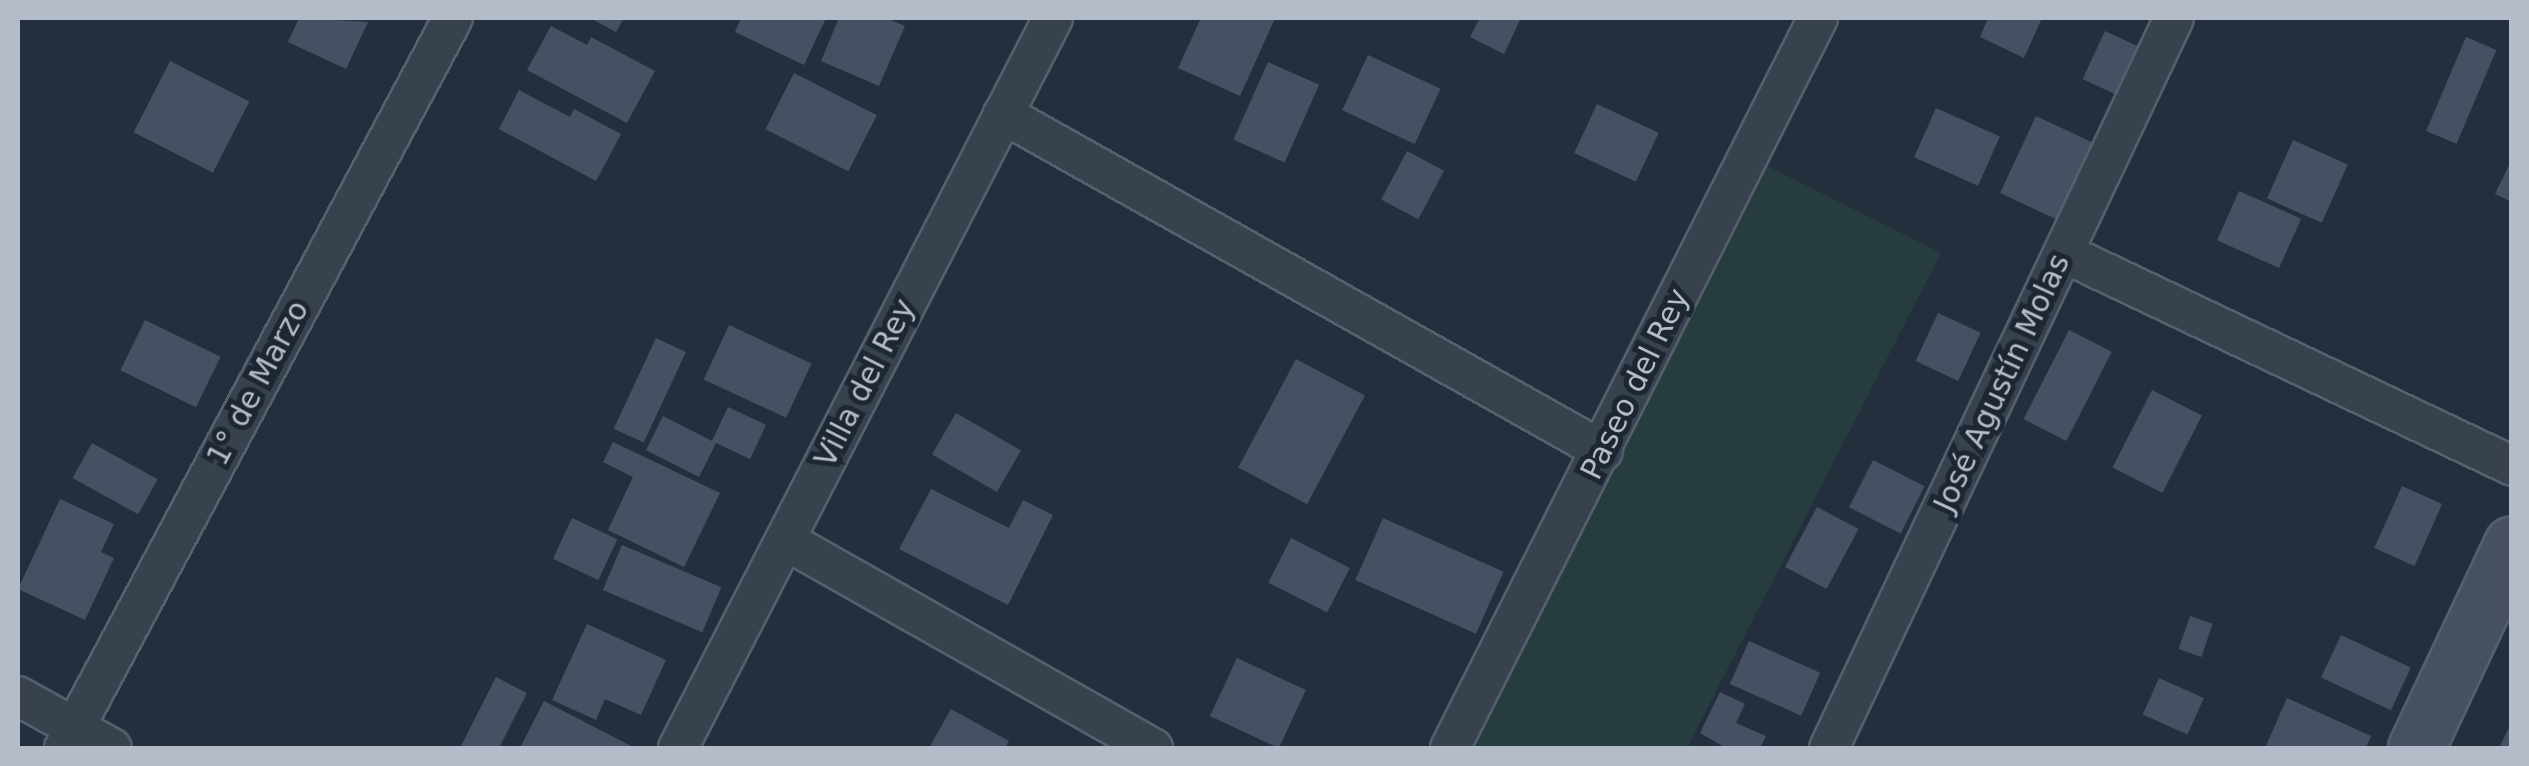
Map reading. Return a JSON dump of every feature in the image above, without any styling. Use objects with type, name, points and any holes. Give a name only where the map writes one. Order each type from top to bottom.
[{"type":"street","name":"1° de Marzo","points":[[69,740],[453,18]]},
{"type":"street","name":"Villa del Rey","points":[[678,748],[1053,18]]},
{"type":"street","name":"Paseo del Rey","points":[[1450,748],[1818,18]]},
{"type":"street","name":"José Agustín Molas","points":[[1829,748],[2174,18]]},
{"type":"street","points":[[1003,114],[1603,451]]},
{"type":"street","points":[[2064,253],[2512,466]]},
{"type":"street","points":[[785,540],[1153,748]]},
{"type":"street","points":[[2416,748],[2512,544]]},
{"type":"street","points":[[18,696],[69,740],[112,748]]},
{"type":"green space","points":[[1763,164],[1941,253],[1687,748],[1469,748]]},
{"type":"building","points":[[299,18],[368,22],[346,69],[288,42]]},
{"type":"building","points":[[590,18],[624,18],[616,32]]},
{"type":"building","points":[[741,18],[826,18],[804,65],[735,32]]},
{"type":"building","points":[[839,18],[886,18],[905,26],[879,86],[821,61]]},
{"type":"building","points":[[1201,18],[1275,18],[1240,96],[1178,68]]},
{"type":"building","points":[[1480,18],[1521,18],[1504,54],[1470,37]]},
{"type":"building","points":[[1988,18],[2042,18],[2024,58],[1980,37]]},
{"type":"building","points":[[551,26],[587,45],[591,37],[655,71],[627,123],[527,70]]},
{"type":"building","points":[[2105,31],[2146,50],[2123,98],[2083,79]]},
{"type":"building","points":[[2466,37],[2496,50],[2457,144],[2426,131]]},
{"type":"building","points":[[1368,55],[1441,89],[1415,144],[1342,110]]},
{"type":"building","points":[[170,61],[249,101],[213,173],[134,132]]},
{"type":"building","points":[[1268,62],[1319,85],[1285,162],[1233,140]]},
{"type":"building","points":[[794,73],[877,115],[848,171],[765,129]]},
{"type":"building","points":[[519,90],[570,117],[574,109],[621,134],[596,181],[499,129]]},
{"type":"building","points":[[1597,104],[1659,133],[1636,182],[1574,153]]},
{"type":"building","points":[[1936,108],[2000,136],[1978,186],[1914,157]]},
{"type":"building","points":[[2036,116],[2108,149],[2072,226],[2000,193]]},
{"type":"building","points":[[2293,140],[2348,164],[2322,223],[2267,198]]},
{"type":"building","points":[[1407,151],[1444,171],[1418,219],[1381,200]]},
{"type":"building","points":[[2512,159],[2512,202],[2495,194]]},
{"type":"building","points":[[2239,191],[2301,219],[2279,268],[2217,240]]},
{"type":"building","points":[[1938,313],[1981,333],[1958,381],[1916,361]]},
{"type":"building","points":[[145,320],[220,357],[196,407],[120,370]]},
{"type":"building","points":[[729,325],[811,363],[786,418],[704,379]]},
{"type":"building","points":[[2069,330],[2112,352],[2066,441],[2024,419]]},
{"type":"building","points":[[656,338],[686,352],[644,443],[614,429]]},
{"type":"building","points":[[1296,359],[1365,396],[1307,504],[1238,468]]},
{"type":"building","points":[[2152,390],[2202,415],[2162,493],[2113,468]]},
{"type":"building","points":[[728,407],[766,425],[750,459],[716,443],[699,477],[646,450],[663,416],[712,441]]},
{"type":"building","points":[[956,413],[1021,450],[997,492],[932,455]]},
{"type":"building","points":[[613,442],[720,493],[684,567],[608,530],[633,477],[603,462]]},
{"type":"building","points":[[92,443],[158,479],[138,514],[73,478]]},
{"type":"building","points":[[1873,460],[1925,486],[1901,534],[1849,507]]},
{"type":"building","points":[[2402,486],[2442,504],[2415,566],[2374,548]]},
{"type":"building","points":[[931,489],[1009,528],[1023,500],[1053,515],[1008,605],[899,549]]},
{"type":"building","points":[[60,499],[114,524],[101,552],[114,558],[85,620],[18,589]]},
{"type":"building","points":[[1817,507],[1858,529],[1827,589],[1785,567]]},
{"type":"building","points":[[572,518],[617,539],[598,580],[553,559]]},
{"type":"building","points":[[1383,518],[1504,572],[1476,634],[1355,580]]},
{"type":"building","points":[[1291,538],[1350,568],[1327,613],[1268,583]]},
{"type":"building","points":[[622,545],[721,587],[702,632],[603,590]]},
{"type":"building","points":[[2190,616],[2213,624],[2201,657],[2179,649]]},
{"type":"building","points":[[587,624],[666,660],[641,715],[605,699],[596,720],[552,700]]},
{"type":"building","points":[[2341,635],[2411,668],[2391,710],[2321,678]]},
{"type":"building","points":[[1749,641],[1820,673],[1801,716],[1730,684]]},
{"type":"building","points":[[1237,658],[1306,690],[1279,748],[1210,716]]},
{"type":"building","points":[[496,677],[527,693],[499,748],[460,748]]},
{"type":"building","points":[[2159,678],[2204,698],[2187,734],[2143,715]]},
{"type":"building","points":[[1720,692],[1745,704],[1736,723],[1766,736],[1760,748],[1726,748],[1700,733]]},
{"type":"building","points":[[2287,698],[2371,736],[2366,748],[2265,748]]},
{"type":"building","points":[[544,701],[635,748],[520,748]]},
{"type":"building","points":[[951,709],[1009,741],[1005,748],[929,748]]},
{"type":"building","points":[[2512,722],[2512,748],[2499,748]]}]
